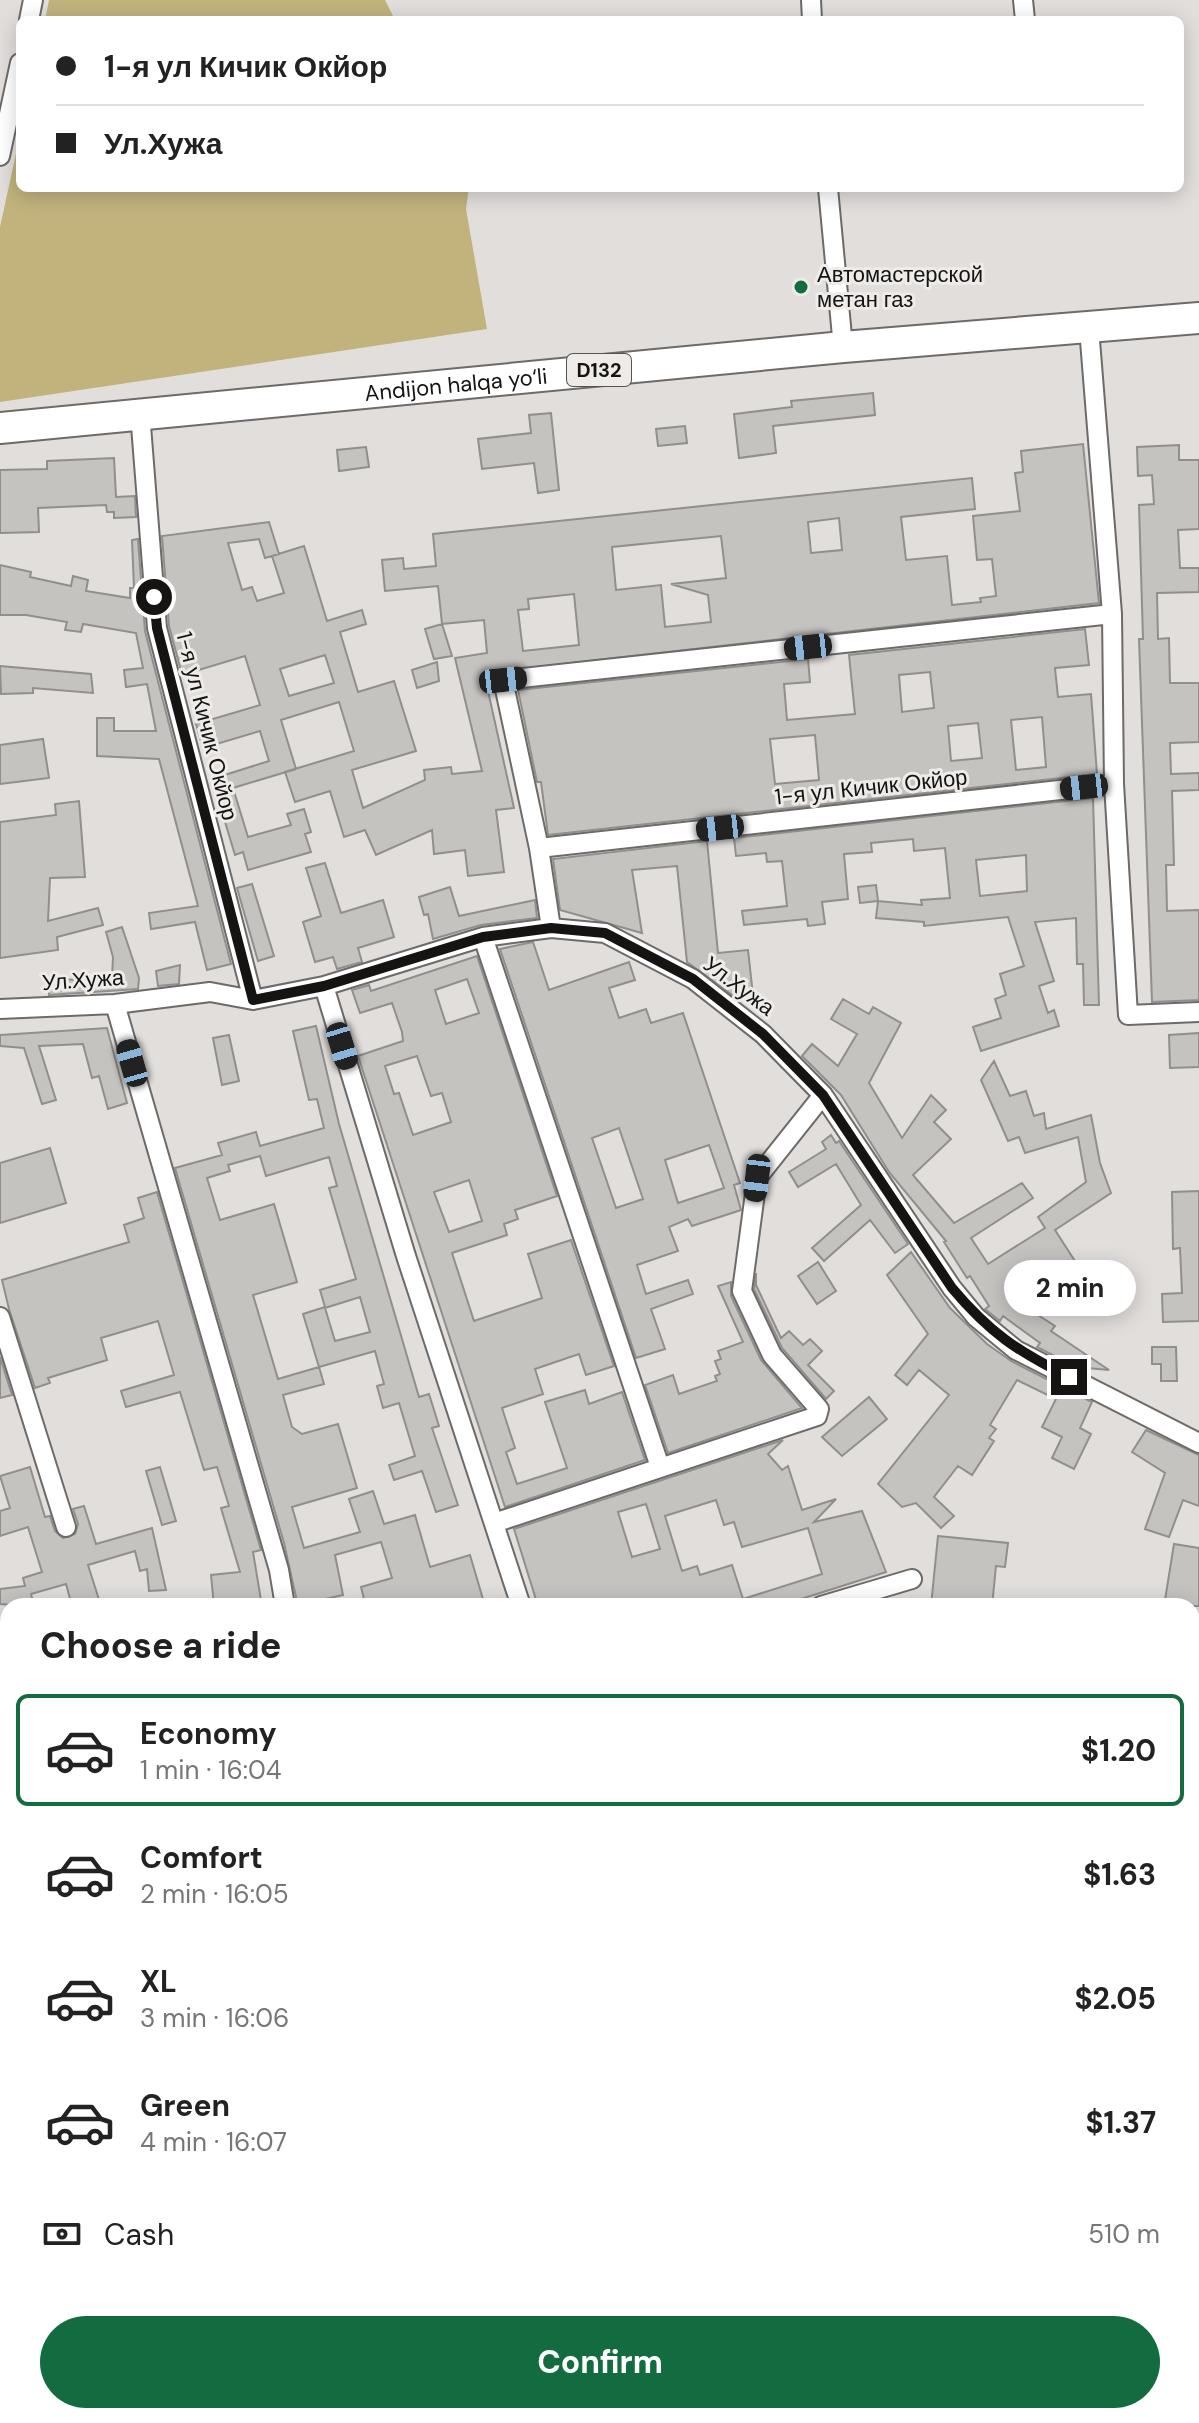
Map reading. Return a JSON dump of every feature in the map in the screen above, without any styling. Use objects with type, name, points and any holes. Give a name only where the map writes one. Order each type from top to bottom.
[{"type":"highway","name":"Andijon halqa yo‘li","points":[[0,428],[843,347],[1199,318]]},
{"type":"street","points":[[0,156],[16,82]]},
{"type":"street","points":[[828,192],[843,347]]},
{"type":"street","points":[[1089,328],[1112,614],[1114,784],[1128,1015],[1199,1012]]},
{"type":"street","name":"1-я ул Кичик Окйор","points":[[140,413],[157,628],[253,1000]]},
{"type":"street","points":[[551,928],[539,848],[503,680],[1112,614]]},
{"type":"street","name":"1-я ул Кичик Окйор","points":[[539,848],[1114,784]]},
{"type":"street","name":"Ул.Хужа","points":[[0,1009],[115,1004],[210,992],[253,1000],[324,986],[483,937],[551,928],[605,933],[693,979],[763,1034],[823,1095],[952,1288],[976,1317],[1016,1350],[1199,1443]]},
{"type":"street","points":[[483,937],[660,1467]]},
{"type":"street","points":[[324,986],[406,1256],[518,1598]]},
{"type":"street","points":[[115,1004],[279,1570],[284,1598]]},
{"type":"street","points":[[494,1523],[817,1416],[819,1409],[772,1355],[742,1291],[757,1178],[823,1095]]},
{"type":"street","points":[[0,1317],[66,1527]]},
{"type":"street","points":[[848,1598],[912,1579]]},
{"type":"shaded area","points":[[49,0],[385,0],[393,16],[46,16]]},
{"type":"shaded area","points":[[16,153],[16,192],[468,192],[466,209],[487,329],[0,402],[0,227]]},
{"type":"building","points":[[873,393],[875,415],[773,426],[776,453],[739,458],[734,414],[792,407],[791,401]]},
{"type":"building","points":[[551,413],[559,490],[538,493],[534,463],[482,469],[478,439],[531,433],[529,415]]},
{"type":"building","points":[[685,426],[687,443],[658,446],[656,429]]},
{"type":"building","points":[[1083,444],[1099,603],[484,673],[514,808],[496,810],[504,872],[468,876],[465,850],[434,854],[432,830],[376,855],[365,830],[344,837],[330,791],[295,802],[285,772],[233,788],[248,837],[291,825],[287,814],[304,809],[311,832],[305,834],[311,852],[248,870],[243,852],[235,855],[212,779],[269,761],[260,731],[203,748],[196,724],[260,705],[245,656],[182,675],[169,626],[162,536],[269,522],[279,554],[304,546],[327,621],[362,610],[366,624],[340,632],[358,692],[394,681],[416,751],[352,770],[363,808],[425,780],[424,770],[451,767],[452,774],[482,771],[455,658],[487,653],[484,620],[442,624],[438,586],[385,591],[382,560],[403,558],[404,569],[436,566],[433,534],[972,478],[975,509],[901,517],[906,560],[947,556],[952,605],[981,602],[980,598],[996,596],[992,559],[977,560],[973,516],[1020,511],[1015,473],[1023,472],[1021,451]],"holes":[[[839,518],[842,550],[811,553],[808,522]],[[721,536],[726,578],[671,584],[708,595],[711,622],[665,627],[661,585],[616,590],[612,547]],[[259,539],[265,558],[272,556],[284,593],[257,601],[252,587],[242,590],[228,543]],[[574,594],[579,645],[523,651],[518,610],[529,609],[528,599]],[[325,655],[334,683],[289,696],[280,669]],[[339,702],[354,751],[296,769],[281,720]]]},
{"type":"building","points":[[1179,445],[1179,460],[1199,460],[1199,529],[1178,530],[1180,568],[1199,568],[1199,592],[1157,593],[1158,639],[1169,638],[1170,683],[1199,683],[1199,742],[1170,743],[1171,774],[1199,773],[1199,790],[1172,791],[1174,865],[1166,865],[1167,911],[1199,910],[1199,1000],[1152,1002],[1139,639],[1143,639],[1139,505],[1154,504],[1152,475],[1138,476],[1137,447]]},
{"type":"building","points":[[366,447],[369,467],[339,471],[337,450]]},
{"type":"building","points":[[114,458],[116,497],[135,496],[136,517],[114,518],[114,512],[107,512],[106,505],[38,508],[39,532],[0,533],[0,470],[47,469],[47,461]]},
{"type":"building","points":[[138,539],[145,631],[231,964],[207,970],[195,922],[151,929],[149,913],[198,906],[159,759],[97,756],[97,718],[114,718],[114,731],[156,731],[147,684],[126,687],[124,670],[143,668],[136,633],[83,624],[81,632],[65,630],[67,622],[26,615],[0,615],[0,565],[31,572],[30,577],[71,586],[73,576],[88,580],[86,591],[130,598],[130,588],[134,588],[132,540]]},
{"type":"building","points":[[442,624],[452,656],[434,659],[425,629]]},
{"type":"building","points":[[1085,629],[1089,665],[1055,668],[1058,697],[1091,694],[1097,774],[548,835],[541,782],[537,782],[518,690],[808,659],[810,682],[784,684],[787,720],[855,714],[849,655]],"holes":[[[930,672],[934,708],[902,712],[899,675]],[[1042,717],[1046,767],[1016,770],[1011,720]],[[978,723],[982,758],[951,761],[948,726]],[[815,735],[819,780],[775,784],[770,739]]]},
{"type":"building","points":[[437,662],[439,681],[417,688],[412,670]]},
{"type":"building","points":[[0,666],[91,674],[93,693],[33,688],[33,693],[1,694]]},
{"type":"building","points":[[43,739],[49,778],[0,784],[0,745]]},
{"type":"building","points":[[1093,798],[1099,1005],[1084,1005],[1083,964],[1077,964],[1076,918],[1035,922],[1054,981],[1039,986],[1048,1013],[1054,1010],[1059,1026],[981,1051],[973,1027],[1001,1018],[995,999],[1006,995],[1000,974],[1024,966],[1008,917],[924,926],[924,922],[876,918],[878,901],[922,905],[921,900],[950,898],[945,848],[914,851],[913,839],[871,843],[872,852],[844,854],[848,899],[822,902],[825,924],[808,926],[807,919],[744,925],[742,911],[787,906],[782,861],[767,862],[766,853],[736,856],[734,838]],"holes":[[[1026,855],[1027,891],[980,896],[976,860]]]},
{"type":"building","points":[[79,801],[85,877],[50,878],[48,921],[98,908],[103,925],[57,937],[58,950],[0,958],[0,822],[56,815],[55,804]]},
{"type":"building","points":[[707,841],[718,953],[748,950],[753,995],[735,997],[687,962],[677,866],[632,870],[642,933],[560,910],[553,859]]},
{"type":"building","points":[[325,863],[341,913],[383,900],[394,937],[358,948],[362,962],[337,969],[333,957],[315,962],[303,922],[321,916],[306,868]]},
{"type":"building","points":[[252,884],[274,956],[258,961],[237,888]]},
{"type":"building","points":[[876,885],[878,901],[860,903],[858,887]]},
{"type":"building","points":[[450,887],[459,916],[535,900],[537,918],[481,925],[433,939],[428,914],[424,915],[419,897]]},
{"type":"building","points":[[122,927],[139,978],[138,989],[49,995],[48,981],[112,977],[113,957],[106,932]]},
{"type":"building","points":[[533,942],[549,990],[629,962],[635,980],[609,988],[619,1018],[646,1009],[651,1023],[683,1013],[740,1183],[734,1185],[741,1210],[692,1226],[688,1219],[669,1227],[678,1251],[637,1265],[646,1294],[688,1280],[693,1294],[651,1309],[665,1349],[636,1358],[500,949]],"holes":[[[619,1128],[643,1199],[616,1208],[592,1138]],[[709,1145],[724,1188],[678,1203],[665,1160]]]},
{"type":"building","points":[[477,956],[557,1196],[515,1210],[518,1219],[504,1224],[507,1235],[452,1253],[474,1321],[542,1298],[528,1254],[571,1240],[614,1366],[586,1375],[579,1354],[535,1369],[543,1394],[502,1408],[515,1448],[506,1452],[517,1484],[567,1468],[545,1402],[585,1390],[589,1404],[622,1392],[645,1460],[505,1507],[358,1056],[403,1041],[392,1003],[360,1013],[352,990],[369,985],[371,991]],"holes":[[[467,979],[479,1013],[446,1024],[435,990]],[[417,1056],[431,1096],[442,1093],[451,1122],[413,1135],[399,1093],[394,1094],[385,1066]],[[469,1180],[482,1221],[449,1232],[434,1192]]]},
{"type":"building","points":[[180,965],[179,984],[158,986],[156,971]]},
{"type":"building","points":[[843,999],[869,1014],[873,1007],[901,1023],[869,1083],[902,1138],[931,1095],[946,1110],[934,1122],[951,1139],[913,1175],[954,1223],[1022,1183],[1033,1198],[971,1238],[988,1264],[1045,1228],[1038,1217],[1086,1182],[1078,1137],[1025,1153],[1019,1137],[1008,1141],[981,1080],[994,1061],[1010,1096],[1026,1091],[1034,1116],[1044,1113],[1046,1129],[1091,1115],[1100,1163],[1111,1193],[1055,1230],[1082,1272],[1027,1308],[1055,1326],[1051,1331],[1109,1370],[1076,1367],[1037,1347],[1040,1343],[1003,1316],[1000,1321],[985,1309],[989,1306],[970,1276],[967,1278],[946,1241],[889,1172],[841,1095],[802,1056],[812,1044],[838,1066],[857,1034],[831,1019]]},
{"type":"building","points":[[316,1026],[339,1124],[419,1397],[429,1394],[439,1426],[432,1428],[458,1505],[436,1512],[422,1471],[394,1480],[389,1465],[415,1456],[399,1403],[383,1408],[377,1386],[384,1384],[375,1351],[319,1367],[324,1384],[283,1395],[292,1427],[302,1434],[338,1424],[357,1488],[292,1507],[304,1548],[360,1532],[349,1499],[373,1491],[384,1524],[415,1515],[430,1567],[470,1555],[483,1598],[364,1598],[361,1587],[392,1578],[381,1542],[335,1555],[343,1595],[296,1598],[284,1543],[175,1168],[222,1155],[218,1143],[256,1132],[260,1146],[324,1128],[317,1099],[309,1100],[293,1031]],"holes":[[[260,1156],[266,1176],[329,1157],[337,1186],[329,1188],[356,1279],[320,1290],[325,1307],[303,1314],[319,1367],[278,1379],[253,1295],[297,1282],[274,1204],[220,1220],[207,1178],[230,1171],[228,1165]],[[360,1297],[370,1332],[335,1341],[325,1308]]]},
{"type":"building","points":[[107,1028],[127,1103],[108,1109],[99,1076],[92,1078],[83,1044],[39,1046],[56,1100],[42,1104],[24,1048],[0,1046],[0,1035]]},
{"type":"building","points":[[1199,1033],[1199,1067],[1170,1068],[1169,1035]]},
{"type":"building","points":[[229,1035],[239,1081],[222,1085],[213,1038]]},
{"type":"building","points":[[831,1135],[836,1143],[839,1141],[908,1244],[895,1253],[870,1220],[824,1261],[812,1248],[861,1205],[836,1164],[798,1187],[789,1172],[826,1149],[822,1142]]},
{"type":"building","points":[[50,1148],[66,1203],[0,1223],[0,1163]]},
{"type":"building","points":[[1199,1191],[1199,1321],[1163,1322],[1162,1294],[1182,1293],[1180,1248],[1173,1249],[1172,1192]]},
{"type":"building","points":[[157,1192],[261,1550],[253,1552],[261,1598],[213,1598],[211,1575],[240,1572],[221,1508],[229,1506],[217,1467],[204,1470],[180,1392],[126,1407],[121,1391],[174,1375],[158,1321],[101,1338],[107,1360],[48,1378],[50,1383],[35,1388],[9,1309],[2,1280],[129,1242],[124,1225],[144,1218],[138,1198]]},
{"type":"building","points":[[911,1252],[950,1308],[987,1344],[1011,1361],[1092,1402],[1080,1428],[1091,1434],[1074,1469],[1052,1458],[1062,1437],[1042,1427],[1056,1399],[1017,1380],[990,1425],[996,1429],[989,1438],[994,1441],[972,1475],[958,1466],[934,1497],[954,1516],[941,1528],[916,1503],[902,1507],[878,1484],[949,1395],[919,1370],[907,1385],[895,1375],[928,1334],[887,1275]]},
{"type":"building","points":[[818,1262],[836,1291],[817,1304],[798,1276]]},
{"type":"building","points":[[756,1273],[756,1285],[781,1338],[789,1331],[803,1345],[810,1339],[822,1351],[808,1365],[834,1391],[826,1399],[782,1348],[754,1289]]},
{"type":"building","points":[[731,1282],[731,1296],[761,1360],[802,1408],[668,1453],[645,1385],[673,1375],[679,1394],[717,1381],[715,1376],[720,1374],[715,1361],[721,1359],[718,1351],[743,1342],[718,1286]]},
{"type":"building","points":[[1152,1347],[1176,1347],[1177,1381],[1161,1381],[1161,1364],[1152,1364]]},
{"type":"building","points":[[0,1357],[12,1395],[0,1398]]},
{"type":"building","points":[[869,1397],[887,1419],[842,1456],[822,1437]]},
{"type":"building","points":[[1146,1430],[1199,1455],[1199,1506],[1183,1500],[1169,1537],[1145,1529],[1165,1473],[1132,1452]]},
{"type":"building","points":[[783,1440],[768,1454],[782,1470],[788,1466],[802,1510],[836,1499],[814,1522],[862,1511],[886,1572],[804,1598],[746,1598],[822,1574],[808,1528],[742,1547],[734,1522],[724,1525],[716,1500],[665,1516],[682,1571],[697,1566],[700,1575],[732,1565],[743,1598],[536,1598],[514,1529]],"holes":[[[646,1504],[660,1549],[632,1557],[618,1512]]]},
{"type":"building","points":[[30,1467],[45,1517],[50,1516],[55,1531],[63,1538],[75,1534],[78,1524],[73,1509],[84,1506],[96,1544],[152,1528],[166,1590],[149,1591],[147,1569],[140,1571],[135,1551],[88,1565],[98,1598],[70,1598],[66,1584],[31,1594],[32,1598],[0,1598],[0,1589],[25,1586],[23,1578],[42,1572],[28,1527],[0,1536],[0,1511],[10,1508],[0,1476]]},
{"type":"building","points":[[160,1467],[176,1521],[162,1525],[146,1471]]},
{"type":"building","points":[[938,1536],[1008,1543],[1005,1567],[996,1566],[993,1598],[932,1598]]},
{"type":"building","points":[[1174,1544],[1199,1548],[1199,1598],[1165,1598]]},
{"type":"place","name":"Автомастерской метан газ","points":[[801,287]]},
{"type":"route","points":[[154,597],[157,628],[253,1000],[324,986],[444,946],[483,937],[551,928],[605,933],[693,979],[763,1034],[823,1095],[952,1288],[976,1317],[1016,1350],[1069,1377]]}]
